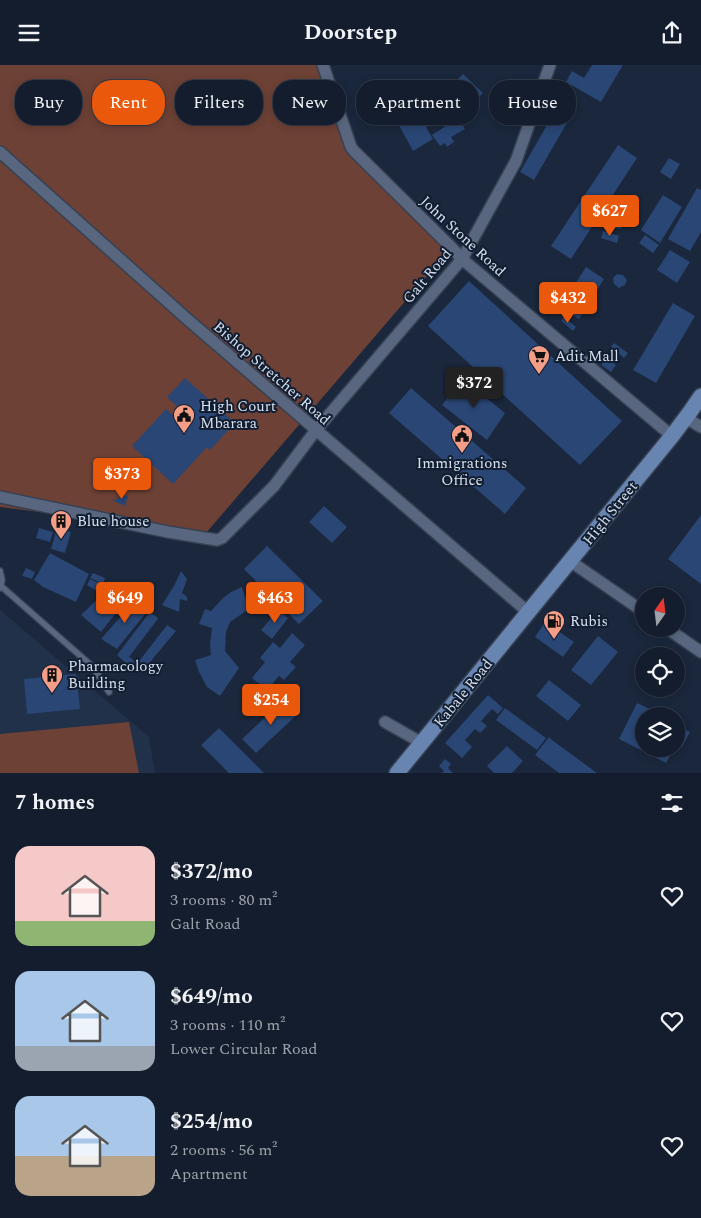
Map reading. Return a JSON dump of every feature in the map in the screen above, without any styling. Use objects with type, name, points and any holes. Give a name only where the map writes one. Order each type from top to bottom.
[{"type":"main road","name":"High Street","points":[[528,613],[693,412],[701,395]]},
{"type":"main road","name":"Kabale Road","points":[[397,773],[528,613]]},
{"type":"street","name":"Galt Road","points":[[0,497],[159,530],[217,540],[222,538],[274,486],[316,430],[462,259],[516,161],[550,65]]},
{"type":"street","name":"John Stone Road","points":[[328,67],[351,147],[462,259],[672,436]]},
{"type":"street","name":"Bishop Stretcher Road","points":[[0,152],[186,318],[528,613]]},
{"type":"street","points":[[693,412],[701,427]]},
{"type":"street","points":[[570,561],[635,606]]},
{"type":"street","points":[[679,637],[701,652]]},
{"type":"street","points":[[385,721],[422,743]]},
{"type":"lane","points":[[0,571],[2,580],[0,587],[93,667],[109,692]]},
{"type":"shaded area","points":[[0,65],[318,65],[323,80],[273,80],[273,125],[339,125],[347,148],[450,249],[206,533],[0,507]]},
{"type":"shaded area","points":[[0,610],[149,737],[155,773],[0,773]]},
{"type":"shaded area","points":[[129,722],[139,773],[0,773],[0,734]]},
{"type":"building","points":[[592,65],[623,65],[601,102],[576,88],[576,80],[567,80],[572,71],[584,78]]},
{"type":"building","points":[[463,74],[469,80],[457,80]]},
{"type":"building","points":[[399,125],[430,125],[426,127],[433,139],[413,151]]},
{"type":"building","points":[[447,125],[462,125],[465,129],[451,137],[454,142],[447,147],[445,143],[440,146],[432,135]]},
{"type":"building","points":[[547,125],[566,125],[534,180],[520,172]]},
{"type":"building","points":[[618,145],[637,158],[571,259],[551,246]]},
{"type":"building","points":[[669,158],[680,164],[671,179],[660,172]]},
{"type":"building","points":[[697,188],[701,190],[701,232],[690,251],[668,239]]},
{"type":"building","points":[[663,195],[682,207],[660,243],[641,230]]},
{"type":"building","points":[[608,213],[624,216],[621,229],[605,225]]},
{"type":"building","points":[[603,231],[619,236],[617,243],[601,238]]},
{"type":"building","points":[[645,235],[659,245],[653,253],[639,243]]},
{"type":"building","points":[[670,250],[690,262],[677,283],[657,270]]},
{"type":"building","points":[[586,267],[604,279],[579,319],[560,307]]},
{"type":"building","points":[[617,274],[623,275],[627,280],[625,285],[619,288],[614,284],[613,278]]},
{"type":"building","points":[[469,281],[622,421],[580,465],[428,326]]},
{"type":"building","points":[[673,303],[695,316],[656,383],[633,370]]},
{"type":"building","points":[[564,317],[576,327],[573,331],[561,321]]},
{"type":"building","points":[[614,343],[628,353],[624,358],[611,347]]},
{"type":"building","points":[[607,358],[616,365],[611,372],[601,365]]},
{"type":"building","name":"High Court Mbarara","points":[[185,378],[235,423],[210,450],[207,447],[173,484],[132,446],[166,409],[185,426],[192,420],[167,397]]},
{"type":"building","points":[[462,379],[505,413],[487,440],[442,405]]},
{"type":"building","points":[[411,388],[526,488],[505,514],[389,413]]},
{"type":"building","points":[[121,495],[128,496],[125,506],[112,500],[118,499]]},
{"type":"building","points":[[324,506],[347,527],[332,543],[309,522]]},
{"type":"building","points":[[701,515],[701,584],[668,559]]},
{"type":"building","points":[[39,528],[53,532],[50,542],[36,538]]},
{"type":"building","name":"Blue house","points":[[57,528],[71,532],[65,553],[51,549]]},
{"type":"building","points":[[267,546],[323,601],[299,624],[244,569]]},
{"type":"building","points":[[50,553],[89,574],[76,602],[43,587],[34,580]]},
{"type":"building","points":[[26,568],[35,572],[32,579],[22,576]]},
{"type":"building","points":[[181,571],[187,579],[182,593],[187,597],[187,601],[180,599],[179,612],[162,605]]},
{"type":"building","points":[[93,573],[105,578],[103,584],[90,578]]},
{"type":"building","points":[[90,579],[103,585],[100,593],[87,585]]},
{"type":"building","points":[[115,582],[130,595],[101,632],[81,615]]},
{"type":"building","points":[[242,587],[249,609],[230,622],[226,632],[225,651],[239,668],[220,696],[207,687],[195,660],[211,655],[212,628],[199,624],[205,609],[211,611],[231,592]]},
{"type":"building","points":[[136,599],[149,609],[117,649],[101,639]]},
{"type":"building","points":[[278,610],[288,618],[272,639],[261,630]]},
{"type":"building","points":[[150,612],[158,618],[129,657],[134,660],[140,660],[167,625],[176,631],[141,673],[129,666],[117,655]]},
{"type":"building","points":[[545,622],[574,642],[563,657],[535,637]]},
{"type":"building","points":[[292,633],[305,645],[290,662],[296,667],[284,680],[279,676],[267,690],[252,678],[265,662],[260,658],[273,642],[280,648]]},
{"type":"building","points":[[598,636],[618,652],[591,685],[571,670]]},
{"type":"building","name":"Pharmacology Building","points":[[76,674],[80,709],[27,714],[24,679]]},
{"type":"building","points":[[549,680],[581,705],[568,721],[536,696]]},
{"type":"building","points":[[488,695],[503,708],[498,714],[492,709],[481,721],[487,726],[480,733],[475,729],[465,740],[472,747],[462,758],[445,743]]},
{"type":"building","points":[[286,698],[300,712],[256,753],[242,739]]},
{"type":"building","points":[[637,703],[646,707],[635,707]]},
{"type":"building","points":[[635,707],[635,747],[619,739]]},
{"type":"building","points":[[505,708],[546,738],[537,750],[496,720]]},
{"type":"building","points":[[219,728],[264,773],[229,773],[201,745]]},
{"type":"building","points":[[685,730],[690,732],[685,741]]},
{"type":"building","points":[[549,737],[597,773],[559,773],[535,755]]},
{"type":"building","points":[[507,746],[523,761],[512,773],[494,773],[487,766]]},
{"type":"building","points":[[654,757],[669,757],[666,763]]},
{"type":"building","points":[[445,759],[451,764],[448,768],[453,773],[442,773],[444,771],[439,766]]},
{"type":"place","name":"Adit Mall","points":[[539,375]]},
{"type":"place","name":"High Court Mbarara","points":[[184,434]]},
{"type":"place","name":"Immigrations Office","points":[[462,454]]},
{"type":"place","name":"Blue house","points":[[61,540]]},
{"type":"place","name":"Rubis","points":[[554,640]]},
{"type":"place","name":"Pharmacology Building","points":[[52,694]]}]
